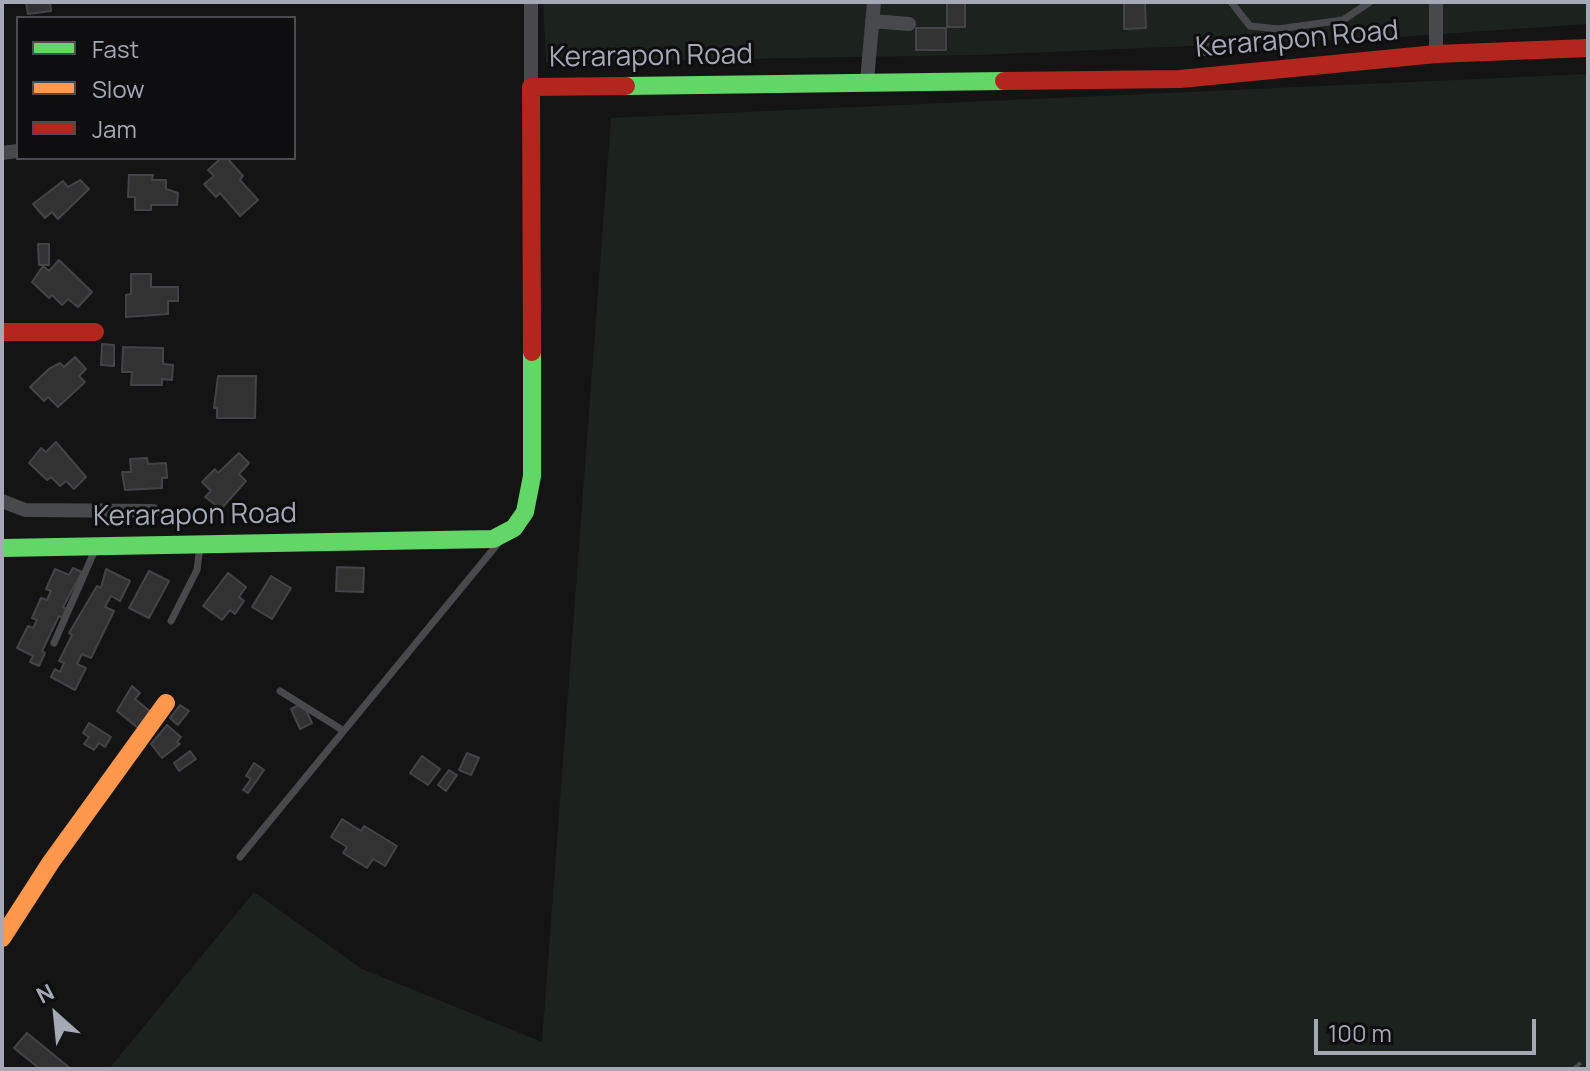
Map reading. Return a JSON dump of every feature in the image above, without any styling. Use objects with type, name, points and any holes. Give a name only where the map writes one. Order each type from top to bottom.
[{"type":"street","points":[[531,2],[531,87]]},
{"type":"street","points":[[867,81],[874,2]]},
{"type":"street","points":[[1436,2],[1436,54]]},
{"type":"street","points":[[872,21],[909,24]]},
{"type":"street","name":"Kerarapon Road","points":[[2,548],[500,536],[514,528],[525,512],[532,476],[531,87],[1180,79],[1436,54],[1588,48]]},
{"type":"street","points":[[2,332],[95,332]]},
{"type":"street","points":[[2,501],[25,510],[153,511]]},
{"type":"street","points":[[2,938],[51,862],[166,703]]},
{"type":"lane","points":[[1231,2],[1250,26],[1278,29],[1343,20],[1370,2]]},
{"type":"lane","points":[[240,857],[497,548],[500,536]]},
{"type":"lane","points":[[171,621],[197,570],[201,544]]},
{"type":"lane","points":[[54,643],[97,546]]},
{"type":"lane","points":[[280,691],[344,731]]},
{"type":"shaded area","points":[[543,2],[1588,2],[1588,24],[1381,38],[978,55],[546,62]]},
{"type":"shaded area","points":[[1588,74],[1588,1069],[109,1069],[254,892],[362,969],[542,1042],[611,118]]},
{"type":"building","points":[[26,2],[50,2],[51,11],[28,14]]},
{"type":"building","points":[[947,2],[965,2],[965,27],[947,27]]},
{"type":"building","points":[[1124,2],[1145,2],[1146,28],[1124,29]]},
{"type":"building","points":[[916,28],[946,28],[946,50],[916,50]]},
{"type":"building","points":[[1204,44],[1223,44],[1223,55],[1204,55]]},
{"type":"building","points":[[219,160],[229,160],[243,176],[240,180],[258,200],[240,216],[220,193],[216,197],[204,184],[214,176],[208,170]]},
{"type":"building","points":[[129,175],[153,175],[152,180],[166,180],[166,189],[178,193],[177,205],[151,205],[151,210],[135,210],[135,197],[128,197]]},
{"type":"building","points":[[80,180],[89,189],[58,219],[52,212],[45,218],[33,204],[63,181],[68,187]]},
{"type":"building","points":[[38,244],[49,244],[49,265],[39,265]]},
{"type":"building","points":[[59,260],[92,292],[78,307],[68,299],[62,305],[52,295],[49,298],[32,282],[43,266],[49,271]]},
{"type":"building","points":[[131,274],[151,274],[151,287],[178,287],[178,301],[168,301],[168,314],[126,317],[126,295],[131,294]]},
{"type":"building","points":[[102,344],[114,345],[114,366],[101,365]]},
{"type":"building","points":[[123,347],[163,348],[163,364],[173,365],[172,380],[162,379],[162,385],[131,385],[132,372],[122,372]]},
{"type":"building","points":[[75,357],[86,369],[79,376],[85,382],[58,407],[48,397],[44,401],[30,387],[49,369],[60,363],[64,367]]},
{"type":"building","points":[[218,376],[256,376],[255,418],[217,418],[217,408],[214,408]]},
{"type":"building","points":[[56,442],[86,477],[74,489],[66,481],[60,486],[51,477],[47,480],[29,463],[41,448],[46,452]]},
{"type":"building","points":[[239,453],[249,463],[239,474],[246,481],[221,509],[205,497],[211,491],[202,482],[215,469],[218,473]]},
{"type":"building","points":[[147,458],[148,464],[166,463],[167,478],[162,478],[162,488],[125,490],[122,472],[131,472],[130,459]]},
{"type":"building","points":[[337,567],[364,568],[363,592],[336,591]]},
{"type":"building","points":[[73,568],[82,572],[63,607],[67,609],[62,618],[59,616],[42,651],[45,653],[39,666],[30,662],[33,656],[17,648],[28,626],[33,628],[37,620],[32,618],[41,598],[47,600],[51,591],[46,589],[55,569],[69,575]]},
{"type":"building","points":[[106,569],[130,581],[120,601],[111,596],[105,607],[114,611],[91,658],[82,654],[77,664],[86,668],[75,690],[51,677],[55,669],[60,672],[64,663],[59,661],[72,635],[69,633],[97,586],[101,588]]},
{"type":"building","points":[[149,571],[169,581],[149,618],[129,608]]},
{"type":"building","points":[[228,573],[246,587],[239,597],[244,601],[235,614],[230,610],[222,620],[203,606]]},
{"type":"building","points":[[271,576],[291,588],[272,619],[252,607]]},
{"type":"building","points":[[132,686],[140,693],[135,699],[151,712],[138,728],[117,711]]},
{"type":"building","points":[[303,703],[312,723],[300,729],[291,709]]},
{"type":"building","points":[[180,705],[189,711],[178,725],[170,718]]},
{"type":"building","points":[[89,723],[111,737],[105,747],[99,743],[94,750],[84,744],[89,737],[83,733]]},
{"type":"building","points":[[167,725],[181,737],[177,742],[180,744],[162,758],[151,744]]},
{"type":"building","points":[[190,751],[196,759],[179,771],[174,763]]},
{"type":"building","points":[[467,753],[479,758],[471,775],[459,770]]},
{"type":"building","points":[[422,756],[440,769],[428,785],[410,773]]},
{"type":"building","points":[[254,763],[264,770],[248,793],[243,790],[251,779],[246,776]]},
{"type":"building","points":[[449,770],[457,775],[446,791],[438,785]]},
{"type":"building","points":[[342,819],[361,831],[364,826],[397,846],[385,866],[373,859],[367,868],[343,853],[347,847],[331,837]]},
{"type":"building","points":[[27,1033],[71,1069],[40,1069],[14,1048]]},
{"type":"railway","points":[[1573,1069],[1588,1057]]},
{"type":"traffic: fast","points":[[626,86],[1004,81]]},
{"type":"traffic: fast","points":[[2,548],[493,539],[514,528],[525,512],[532,476],[532,352]]},
{"type":"traffic: slow","points":[[2,938],[51,862],[166,703]]},
{"type":"traffic: jam","points":[[1004,81],[1180,79],[1436,54],[1588,48]]},
{"type":"traffic: jam","points":[[532,352],[531,87],[626,86]]},
{"type":"traffic: jam","points":[[2,332],[95,332]]}]
